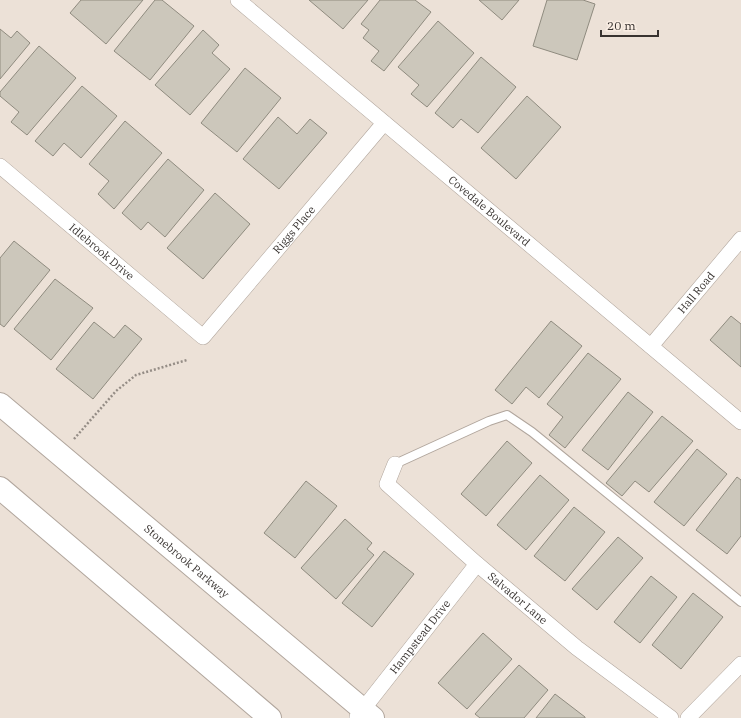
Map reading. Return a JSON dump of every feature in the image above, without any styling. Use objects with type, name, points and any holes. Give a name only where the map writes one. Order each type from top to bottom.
[{"type":"main road","name":"Stonebrook Parkway","points":[[0,404],[364,715]]},
{"type":"main road","points":[[0,488],[270,718]]},
{"type":"street","name":"Covedale Boulevard","points":[[238,0],[741,422]]},
{"type":"street","name":"Riggs Place","points":[[204,337],[384,123]]},
{"type":"street","name":"Idlebrook Drive","points":[[0,166],[204,337]]},
{"type":"street","name":"Hall Road","points":[[650,346],[741,239]]},
{"type":"street","name":"Salvador Lane","points":[[396,464],[387,484],[477,564],[590,659],[671,718]]},
{"type":"street","name":"Hampstead Drive","points":[[364,715],[477,564]]},
{"type":"street","points":[[688,718],[741,664]]},
{"type":"lane","points":[[396,464],[489,421],[506,415],[532,432],[741,602]]},
{"type":"path","points":[[74,439],[116,391],[136,375],[187,360]]},
{"type":"building","points":[[81,0],[143,0],[106,44],[70,13]]},
{"type":"building","points":[[155,0],[162,0],[194,26],[150,80],[114,51]]},
{"type":"building","points":[[309,0],[368,0],[343,29]]},
{"type":"building","points":[[380,0],[415,0],[431,12],[384,71],[371,61],[379,51],[363,38],[369,30],[361,24]]},
{"type":"building","points":[[479,0],[519,0],[502,20]]},
{"type":"building","points":[[547,0],[583,0],[595,4],[577,60],[533,46]]},
{"type":"building","points":[[438,21],[474,53],[427,107],[411,94],[419,85],[398,67]]},
{"type":"building","points":[[0,29],[11,38],[17,31],[30,43],[0,79]]},
{"type":"building","points":[[203,30],[219,45],[212,53],[230,69],[190,115],[155,85]]},
{"type":"building","points":[[39,46],[76,78],[27,135],[11,122],[19,112],[0,96],[0,92]]},
{"type":"building","points":[[481,57],[516,87],[478,133],[461,119],[453,128],[435,113]]},
{"type":"building","points":[[245,68],[281,98],[237,152],[201,123]]},
{"type":"building","points":[[82,86],[117,116],[81,158],[64,143],[53,156],[35,141]]},
{"type":"building","points":[[527,96],[561,127],[516,179],[481,148]]},
{"type":"building","points":[[278,117],[297,134],[310,119],[327,133],[279,189],[243,159]]},
{"type":"building","points":[[125,121],[162,153],[114,209],[98,194],[109,181],[89,164]]},
{"type":"building","points":[[168,159],[204,190],[165,237],[148,222],[141,230],[122,213]]},
{"type":"building","points":[[215,193],[250,224],[203,279],[167,248]]},
{"type":"building","points":[[14,241],[50,270],[4,327],[0,324],[0,258]]},
{"type":"building","points":[[55,279],[93,308],[51,360],[14,329]]},
{"type":"building","points":[[731,316],[741,324],[741,367],[710,340]]},
{"type":"building","points":[[551,321],[582,346],[539,398],[526,387],[512,404],[495,390]]},
{"type":"building","points":[[94,322],[114,338],[125,325],[142,339],[93,399],[56,369]]},
{"type":"building","points":[[588,353],[621,379],[565,448],[549,435],[563,417],[547,404]]},
{"type":"building","points":[[628,392],[653,412],[608,470],[582,450]]},
{"type":"building","points":[[662,416],[693,441],[649,492],[635,481],[622,496],[606,483]]},
{"type":"building","points":[[507,441],[532,463],[486,516],[461,494]]},
{"type":"building","points":[[697,449],[727,474],[684,526],[654,502]]},
{"type":"building","points":[[540,475],[569,500],[526,550],[497,525]]},
{"type":"building","points":[[737,477],[741,480],[741,536],[727,554],[696,530]]},
{"type":"building","points":[[306,481],[337,506],[295,558],[264,533]]},
{"type":"building","points":[[574,507],[605,532],[565,581],[534,556]]},
{"type":"building","points":[[345,519],[372,543],[367,549],[374,555],[336,599],[301,568]]},
{"type":"building","points":[[618,537],[643,558],[597,610],[572,589]]},
{"type":"building","points":[[384,551],[414,574],[372,627],[342,603]]},
{"type":"building","points":[[651,576],[677,597],[640,643],[614,622]]},
{"type":"building","points":[[693,593],[723,617],[681,669],[652,645]]},
{"type":"building","points":[[483,633],[512,659],[467,709],[438,683]]},
{"type":"building","points":[[519,665],[548,690],[524,718],[480,718],[475,714]]},
{"type":"building","points":[[555,694],[585,717],[585,718],[536,718]]}]
